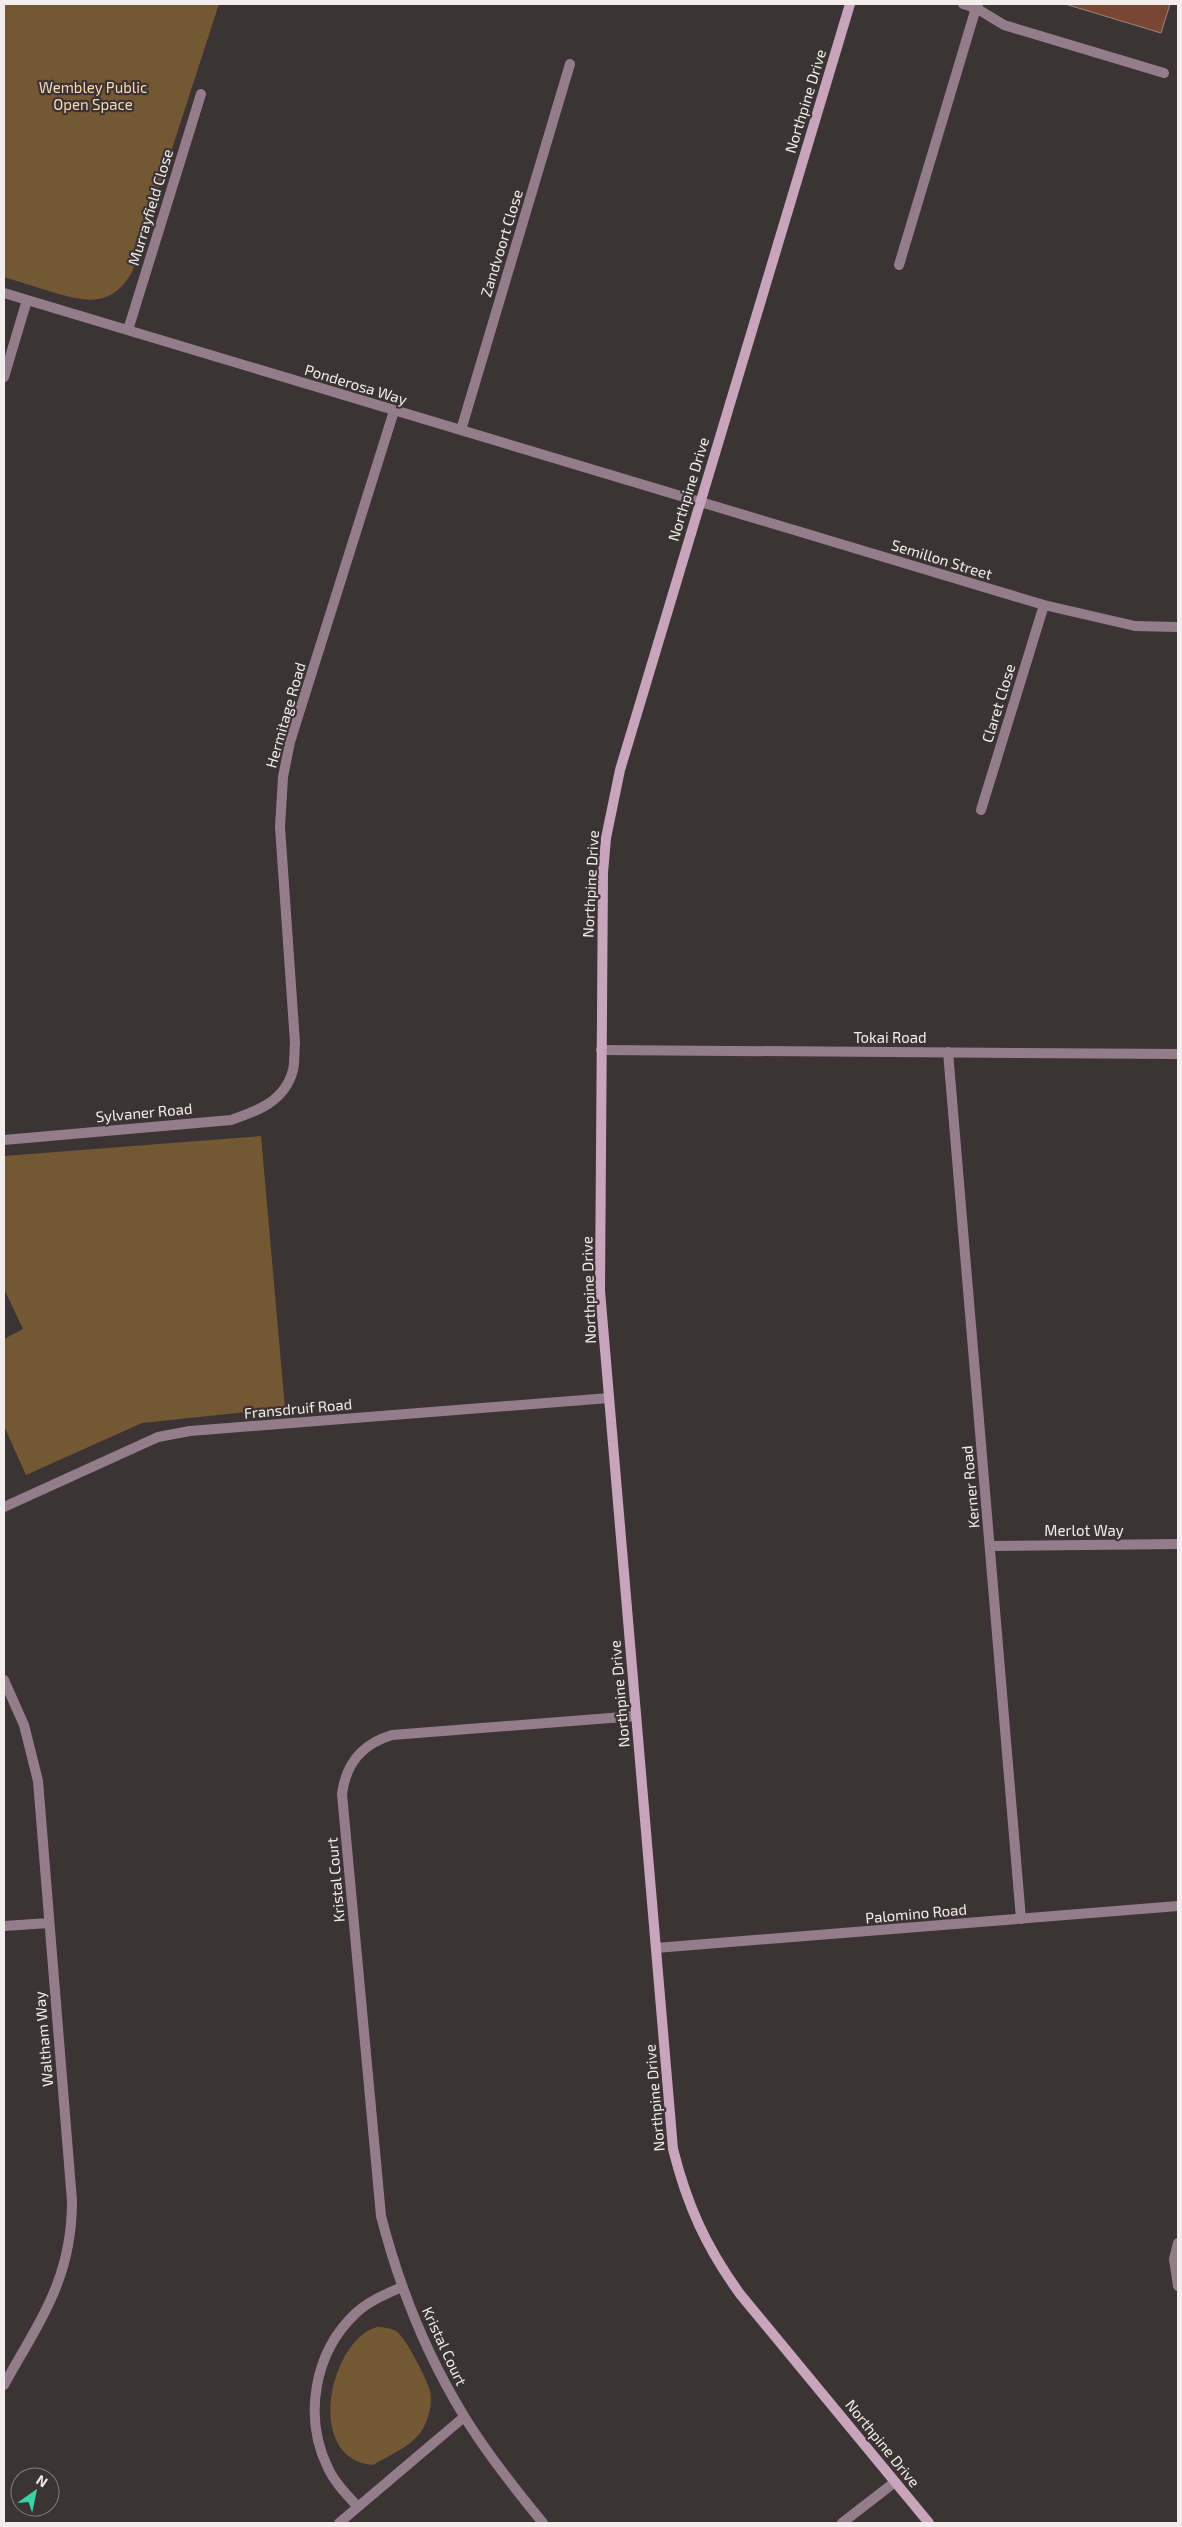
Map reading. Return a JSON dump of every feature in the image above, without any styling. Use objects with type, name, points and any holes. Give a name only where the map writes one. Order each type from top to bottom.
[{"type":"street","name":"Northpine Drive","points":[[850,4],[700,501],[620,770],[612,804],[603,873],[600,1291],[673,2149],[682,2189],[698,2227],[717,2262],[740,2294],[929,2523]]},
{"type":"street","points":[[963,4],[977,6],[1004,25],[1164,73]]},
{"type":"street","points":[[899,265],[977,6]]},
{"type":"street","name":"Zandvoort Close","points":[[461,430],[570,64]]},
{"type":"street","name":"Murrayfield Close","points":[[128,330],[201,94]]},
{"type":"street","name":"Ponderosa Way","points":[[4,293],[700,501]]},
{"type":"street","points":[[4,377],[27,300]]},
{"type":"street","name":"Hermitage Road","points":[[280,1095],[293,1071],[295,1043],[280,827],[283,777],[290,742],[394,411]]},
{"type":"street","name":"Semillon Street","points":[[700,501],[1044,605],[1135,626],[1178,627]]},
{"type":"street","name":"Claret Close","points":[[981,810],[1044,605]]},
{"type":"street","name":"Tokai Road","points":[[601,1050],[1178,1054]]},
{"type":"street","name":"Kerner Road","points":[[948,1052],[1021,1919]]},
{"type":"street","name":"Sylvaner Road","points":[[4,1140],[232,1120],[263,1109],[280,1095]]},
{"type":"street","name":"Fransdruif Road","points":[[4,1507],[158,1437],[174,1434],[609,1398]]},
{"type":"street","name":"Merlot Way","points":[[990,1546],[1178,1544]]},
{"type":"street","name":"Waltham Way","points":[[4,1680],[24,1725],[38,1781],[72,2201],[72,2227],[68,2252],[59,2284],[4,2385]]},
{"type":"street","name":"Kristal Court","points":[[543,2523],[509,2481],[464,2417],[430,2353],[402,2286],[381,2216],[342,1794],[349,1767],[367,1746],[392,1735],[636,1716]]},
{"type":"street","name":"Palomino Road","points":[[656,1948],[1178,1906]]},
{"type":"street","points":[[4,1926],[49,1923]]},
{"type":"street","points":[[1178,2242],[1174,2259],[1178,2286]]},
{"type":"street","points":[[358,2507],[328,2469],[320,2446],[315,2422],[315,2398],[319,2374],[327,2352],[340,2331],[356,2313],[376,2299],[402,2286]]},
{"type":"street","points":[[339,2523],[464,2417]]},
{"type":"street","points":[[842,2523],[895,2482]]},
{"type":"green space","name":"Wembley Public Open Space","points":[[4,4],[219,4],[132,272],[124,284],[106,297],[87,300],[76,298],[4,277]]},
{"type":"green space","points":[[261,1136],[285,1408],[142,1423],[26,1475],[4,1426],[4,1339],[23,1329],[4,1289],[4,1156]]},
{"type":"green space","points":[[377,2327],[396,2331],[400,2335],[416,2359],[425,2378],[430,2391],[431,2402],[426,2423],[421,2432],[405,2447],[373,2465],[351,2458],[337,2443],[331,2422],[331,2398],[337,2374],[347,2353],[360,2336]]},
{"type":"building","points":[[1065,4],[1170,4],[1161,33]]}]
